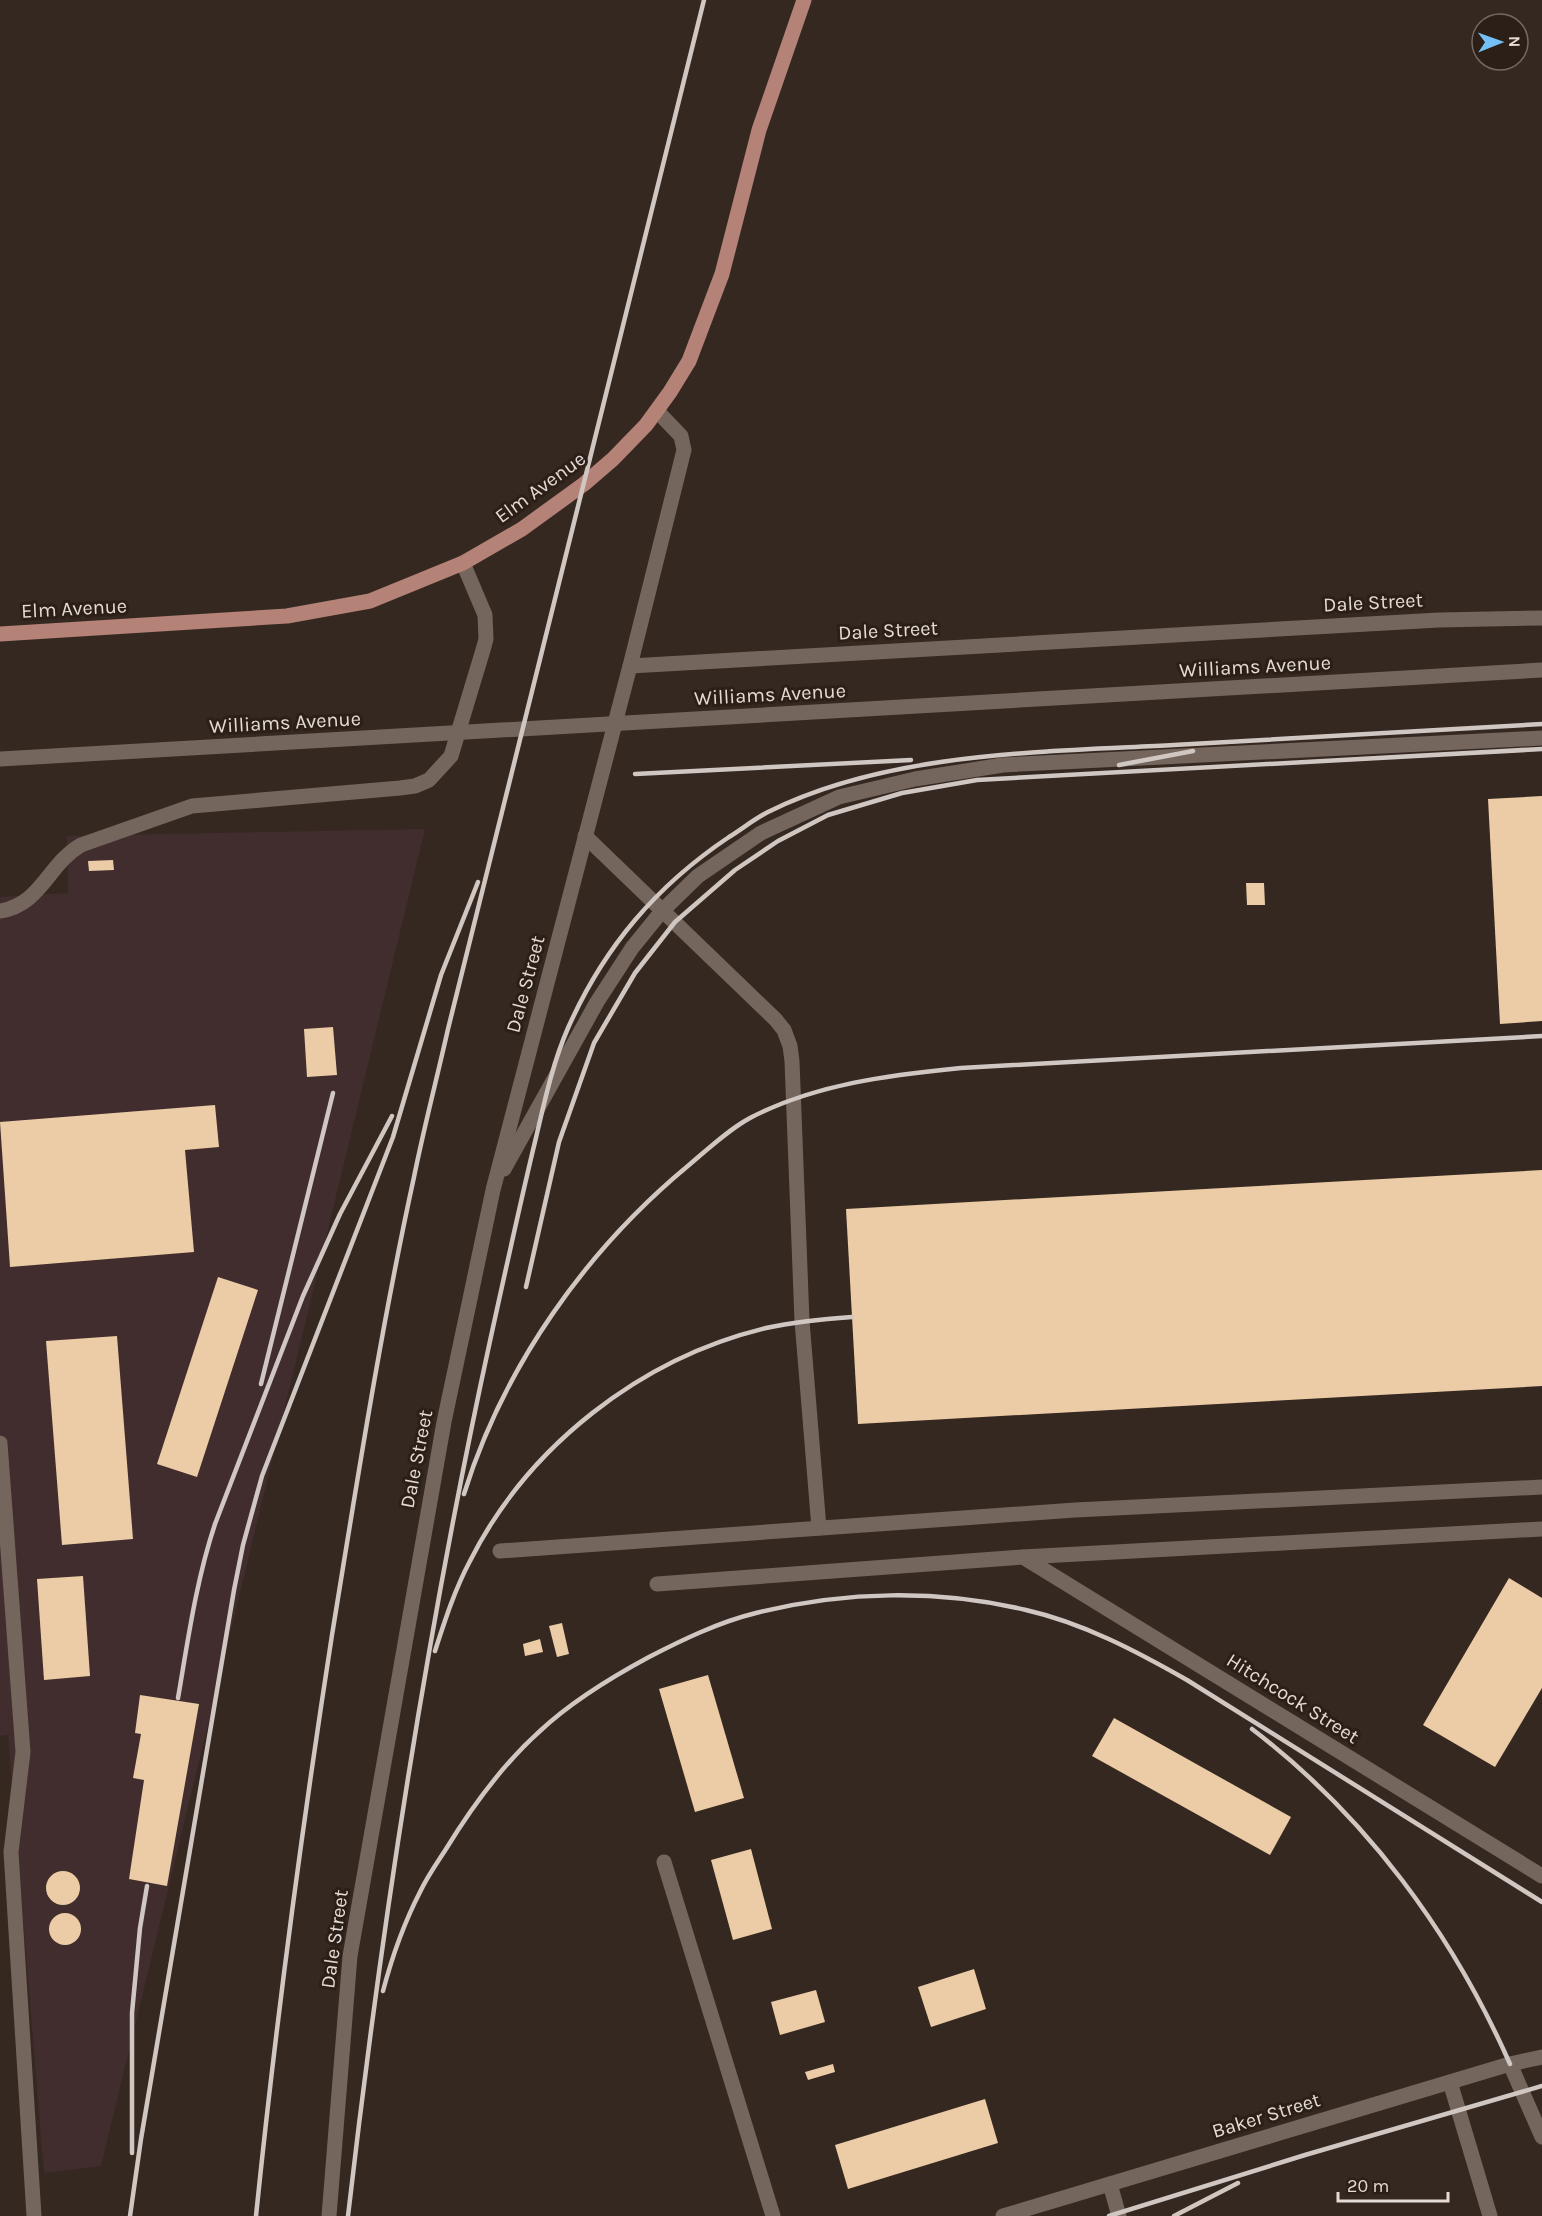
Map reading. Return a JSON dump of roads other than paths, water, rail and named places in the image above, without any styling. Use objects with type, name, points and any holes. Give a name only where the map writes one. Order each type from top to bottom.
[{"type":"main road","name":"Elm Avenue","points":[[0,634],[287,616],[370,601],[463,563],[522,529],[585,484],[630,442],[657,411],[689,361],[722,274],[759,130],[804,0]]},
{"type":"street","points":[[630,666],[684,450],[681,436],[657,411]]},
{"type":"street","points":[[0,911],[18,907],[28,901],[60,862],[81,845],[183,809],[227,802],[400,788],[416,786],[429,780],[451,756],[486,639],[482,603],[463,563]]},
{"type":"street","name":"Dale Street","points":[[329,2216],[350,1956],[442,1434],[493,1190],[630,666],[1427,620],[1542,618]]},
{"type":"street","name":"Williams Avenue","points":[[0,759],[1542,670]]},
{"type":"street","points":[[493,1190],[597,1002],[632,948],[662,911],[698,876],[761,833],[839,797],[915,779],[1003,765],[1542,738]]},
{"type":"street","points":[[585,836],[776,1020],[784,1030],[790,1046],[802,1321],[819,1528]]},
{"type":"street","points":[[0,1443],[23,1752],[11,1852],[34,2216]]},
{"type":"street","points":[[500,1551],[1075,1510],[1542,1487]]},
{"type":"street","points":[[657,1584],[1023,1557],[1542,1529]]},
{"type":"street","name":"Hitchcock Street","points":[[1023,1557],[1542,1876]]},
{"type":"street","points":[[664,1862],[773,2216]]},
{"type":"street","name":"Baker Street","points":[[1003,2216],[1510,2064],[1542,2058]]},
{"type":"street","points":[[1510,2064],[1542,2137]]},
{"type":"street","points":[[1450,2082],[1490,2216]]},
{"type":"street","points":[[1110,2184],[1119,2216]]},
{"type":"railway","points":[[256,2216],[281,1997],[321,1707],[370,1405],[402,1234],[448,1029],[704,0]]},
{"type":"railway","points":[[348,2216],[391,1886],[426,1667],[467,1450],[506,1269],[544,1104],[562,1043],[598,971],[635,921],[678,876],[729,837],[768,812],[814,792],[864,777],[914,766],[1019,753],[1542,724]]},
{"type":"railway","points":[[526,1287],[559,1142],[594,1043],[635,973],[675,922],[735,870],[778,841],[828,815],[902,793],[977,780],[1542,749]]},
{"type":"railway","points":[[1119,765],[1193,751]]},
{"type":"railway","points":[[635,774],[911,760]]},
{"type":"railway","points":[[130,2216],[141,2139],[243,1545],[262,1476],[393,1137],[441,975],[478,882]]},
{"type":"railway","points":[[464,1494],[481,1447],[526,1356],[553,1313],[583,1273],[651,1198],[734,1128],[775,1106],[853,1083],[961,1068],[1542,1036]]},
{"type":"railway","points":[[261,1384],[333,1093]]},
{"type":"railway","points":[[178,1698],[198,1589],[215,1524],[303,1296],[340,1214],[392,1116]]},
{"type":"railway","points":[[435,1651],[460,1583],[494,1519],[523,1480],[556,1445],[593,1413],[633,1385],[675,1361],[720,1342],[766,1328],[852,1317]]},
{"type":"railway","points":[[383,1991],[404,1928],[432,1870],[489,1786],[526,1744],[552,1720],[620,1673],[674,1644],[715,1626],[756,1613],[789,1606],[857,1597],[925,1596],[992,1603],[1026,1610],[1089,1630],[1187,1680],[1542,1902]]},
{"type":"railway","points":[[1252,1729],[1332,1800],[1402,1880],[1433,1923],[1461,1969],[1510,2064]]},
{"type":"railway","points":[[132,2153],[132,2013],[140,1928],[147,1886]]},
{"type":"railway","points":[[1109,2216],[1305,2155],[1542,2086]]},
{"type":"railway","points":[[1174,2216],[1238,2183]]}]
